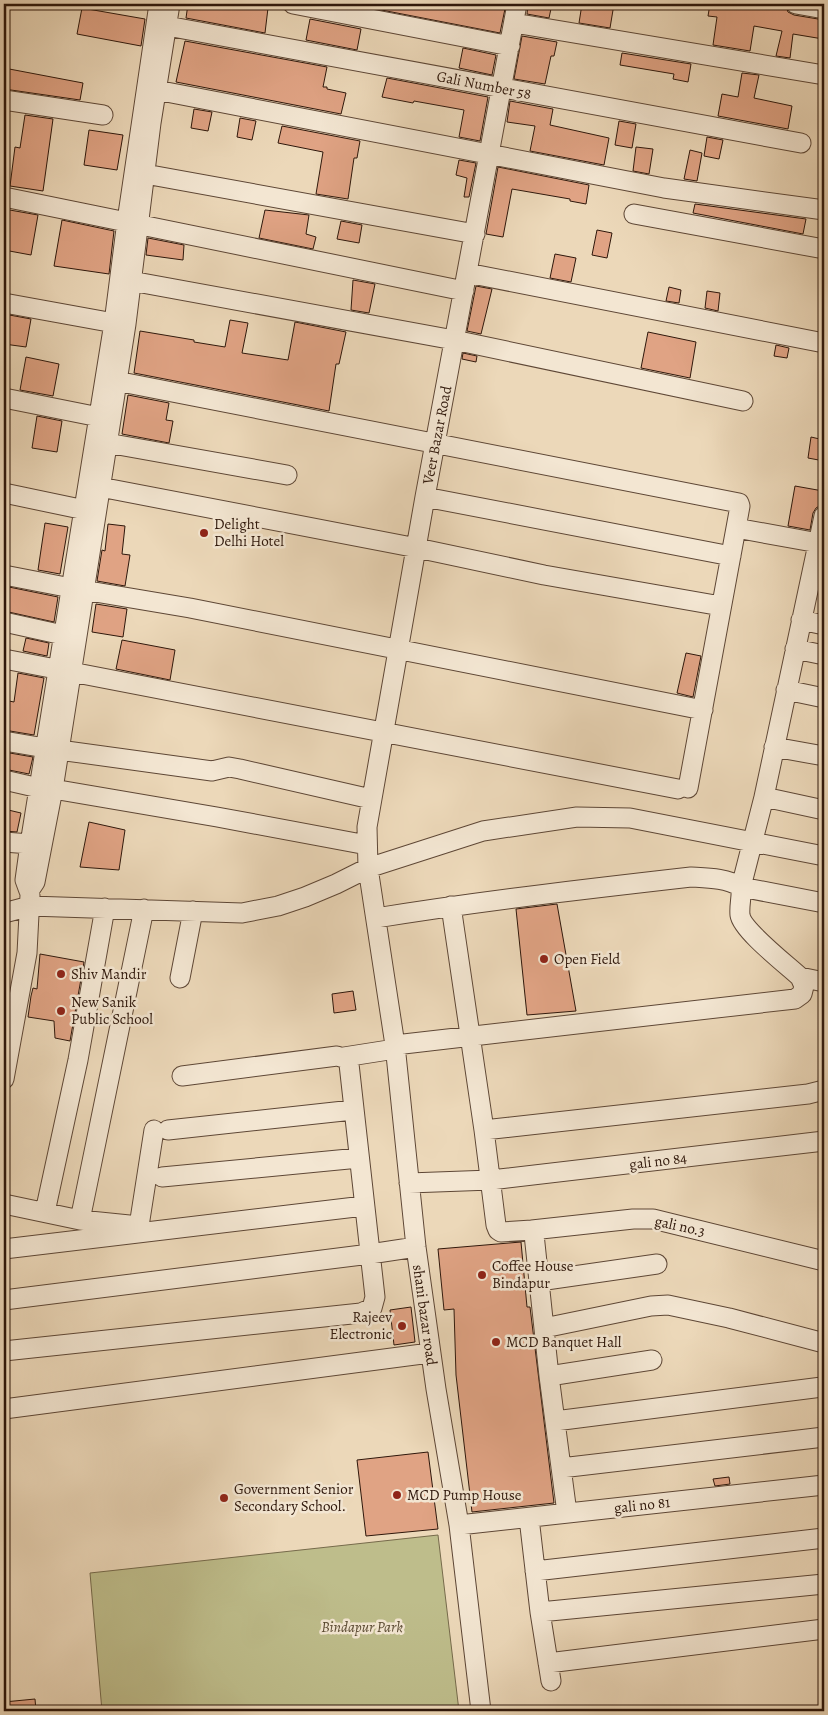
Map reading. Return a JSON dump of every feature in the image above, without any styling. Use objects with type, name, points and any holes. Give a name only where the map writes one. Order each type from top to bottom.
[{"type":"street","points":[[4,1079],[7,1048],[26,962],[30,898],[35,882],[46,788],[77,589],[85,510],[99,417],[132,223],[159,4]]},
{"type":"street","points":[[64,670],[63,635],[77,589],[100,487],[131,281],[132,223],[145,174],[170,4]]},
{"type":"street","points":[[293,4],[510,46]]},
{"type":"street","name":"Veer Bazar Road","points":[[376,918],[368,868],[367,845],[367,826],[371,799],[454,340],[518,4]]},
{"type":"street","points":[[796,4],[824,9]]},
{"type":"street","points":[[514,23],[824,75]]},
{"type":"street","name":"Gali Number 58","points":[[167,26],[801,144]]},
{"type":"street","points":[[156,90],[664,188],[824,210]]},
{"type":"street","points":[[4,100],[104,115]]},
{"type":"street","points":[[145,174],[475,234]]},
{"type":"street","points":[[4,197],[132,223],[824,343]]},
{"type":"street","points":[[634,214],[824,249]]},
{"type":"street","points":[[131,281],[454,340],[743,401]]},
{"type":"street","points":[[4,303],[114,323]]},
{"type":"street","points":[[4,659],[383,733],[683,788],[703,710],[739,503],[116,382]]},
{"type":"street","points":[[4,398],[99,417]]},
{"type":"street","points":[[107,443],[287,475]]},
{"type":"street","points":[[100,487],[417,548],[544,575],[722,606]]},
{"type":"street","points":[[4,493],[85,510]]},
{"type":"street","points":[[425,497],[731,556]]},
{"type":"street","points":[[182,1076],[337,1056],[344,1057],[395,1047],[471,1037],[796,999],[802,994],[804,986],[800,977],[746,928],[740,914],[741,887],[764,797],[801,620],[822,544],[824,516]]},
{"type":"street","points":[[736,528],[822,544]]},
{"type":"street","points":[[4,575],[190,608],[703,710]]},
{"type":"street","points":[[801,620],[824,625]]},
{"type":"street","points":[[4,622],[63,635]]},
{"type":"street","points":[[795,649],[824,655]]},
{"type":"street","points":[[786,690],[824,698]]},
{"type":"street","points":[[4,741],[207,771],[229,767],[371,799]]},
{"type":"street","points":[[774,747],[824,756]]},
{"type":"street","points":[[4,780],[367,845]]},
{"type":"street","points":[[30,898],[25,880],[30,844],[46,788]]},
{"type":"street","points":[[764,797],[824,810]]},
{"type":"street","points":[[4,913],[30,898],[105,908],[242,913],[278,906],[305,897],[368,868],[483,831],[577,817],[630,818],[824,856]]},
{"type":"street","points":[[4,842],[30,844]]},
{"type":"street","points":[[376,918],[451,906],[691,877],[725,881],[741,887],[824,903]]},
{"type":"street","points":[[451,906],[491,1180]]},
{"type":"street","points":[[44,1212],[78,1060],[105,908]]},
{"type":"street","points":[[80,1220],[144,909]]},
{"type":"street","points":[[180,978],[194,911]]},
{"type":"street","name":"shani bazar road","points":[[376,918],[395,1047],[416,1247],[430,1353],[459,1525],[481,1711]]},
{"type":"street","points":[[800,977],[824,982]]},
{"type":"street","points":[[4,1351],[361,1313],[372,1308],[375,1297],[349,1064],[344,1057]]},
{"type":"street","points":[[484,1130],[808,1094],[824,1090]]},
{"type":"street","points":[[4,1204],[80,1220],[139,1226],[161,1130],[353,1110]]},
{"type":"street","name":"gali no 84","points":[[409,1183],[491,1180],[824,1141]]},
{"type":"street","points":[[162,1177],[359,1158]]},
{"type":"street","name":"gali no.3","points":[[491,1180],[498,1230],[507,1232],[633,1219],[653,1219],[824,1261]]},
{"type":"street","points":[[4,1249],[364,1206]]},
{"type":"street","points":[[532,1230],[535,1238],[549,1376],[566,1513]]},
{"type":"street","points":[[4,1300],[416,1247]]},
{"type":"street","points":[[539,1281],[657,1264]]},
{"type":"street","points":[[544,1328],[652,1306],[668,1305],[729,1318],[824,1343]]},
{"type":"street","points":[[4,1409],[430,1353]]},
{"type":"street","points":[[549,1376],[652,1360]]},
{"type":"street","points":[[555,1421],[822,1387]]},
{"type":"street","points":[[561,1468],[824,1437]]},
{"type":"street","name":"gali no 81","points":[[459,1525],[824,1485]]},
{"type":"street","points":[[529,1518],[540,1612],[550,1672],[824,1629]]},
{"type":"street","points":[[535,1571],[824,1538]]},
{"type":"street","points":[[540,1612],[824,1584]]},
{"type":"green space","name":"Bindapur Park","points":[[438,1535],[459,1711],[102,1711],[90,1573]]},
{"type":"building","points":[[188,4],[239,4],[268,8],[265,33],[186,18]]},
{"type":"building","points":[[367,4],[506,4],[500,33],[366,7]]},
{"type":"building","points":[[528,4],[552,4],[549,18],[527,14]]},
{"type":"building","points":[[582,4],[614,4],[610,28],[579,23]]},
{"type":"building","points":[[710,4],[785,4],[788,12],[794,15],[824,20],[823,39],[793,34],[790,58],[776,56],[782,31],[754,26],[750,51],[713,45],[717,17],[708,16]]},
{"type":"building","points":[[82,8],[145,19],[141,46],[77,34]]},
{"type":"building","points":[[310,19],[361,29],[357,50],[306,40]]},
{"type":"building","points":[[522,36],[557,42],[554,56],[551,56],[545,84],[514,79]]},
{"type":"building","points":[[185,41],[327,67],[323,87],[346,93],[341,114],[176,82]]},
{"type":"building","points":[[463,48],[496,55],[492,75],[459,68]]},
{"type":"building","points":[[622,53],[691,64],[688,82],[673,79],[674,74],[620,65]]},
{"type":"building","points":[[4,68],[83,83],[80,100],[4,89]]},
{"type":"building","points":[[742,73],[759,75],[754,98],[792,106],[788,129],[718,116],[722,94],[738,97]]},
{"type":"building","points":[[387,78],[488,97],[480,141],[459,137],[464,110],[382,97]]},
{"type":"building","points":[[510,101],[553,109],[550,125],[609,138],[604,165],[530,151],[535,126],[507,122]]},
{"type":"building","points":[[194,109],[212,112],[208,131],[191,128]]},
{"type":"building","points":[[25,115],[53,119],[43,191],[10,186],[15,147],[20,148]]},
{"type":"building","points":[[240,118],[256,121],[252,140],[237,137]]},
{"type":"building","points":[[619,121],[636,124],[632,148],[615,145]]},
{"type":"building","points":[[282,126],[360,141],[357,158],[354,158],[348,199],[316,194],[323,152],[278,143]]},
{"type":"building","points":[[89,130],[123,135],[117,170],[84,165]]},
{"type":"building","points":[[707,137],[723,140],[719,159],[704,156]]},
{"type":"building","points":[[636,147],[653,149],[649,174],[633,171]]},
{"type":"building","points":[[690,150],[702,153],[697,181],[684,179]]},
{"type":"building","points":[[459,160],[476,163],[469,197],[464,197],[467,178],[456,175]]},
{"type":"building","points":[[498,167],[589,185],[586,204],[570,201],[570,199],[512,189],[503,237],[486,234]]},
{"type":"building","points":[[695,204],[806,219],[803,234],[693,213]]},
{"type":"building","points":[[4,209],[38,215],[31,255],[4,250]]},
{"type":"building","points":[[265,210],[309,215],[306,234],[316,237],[313,249],[259,238]]},
{"type":"building","points":[[62,220],[114,231],[109,274],[54,266]]},
{"type":"building","points":[[341,221],[362,225],[359,243],[337,239]]},
{"type":"building","points":[[597,230],[612,233],[607,258],[592,255]]},
{"type":"building","points":[[148,238],[184,245],[183,260],[146,255]]},
{"type":"building","points":[[555,254],[576,258],[571,282],[550,278]]},
{"type":"building","points":[[353,280],[375,284],[369,313],[351,310]]},
{"type":"building","points":[[476,286],[492,289],[481,334],[467,331]]},
{"type":"building","points":[[669,287],[681,290],[679,303],[666,301]]},
{"type":"building","points":[[707,291],[720,293],[718,311],[705,308]]},
{"type":"building","points":[[4,314],[31,319],[26,347],[4,344]]},
{"type":"building","points":[[230,320],[248,323],[242,353],[288,360],[295,322],[346,332],[339,364],[336,364],[329,411],[134,373],[140,331],[225,347]]},
{"type":"building","points":[[648,332],[696,342],[690,378],[641,368]]},
{"type":"building","points":[[776,345],[789,348],[787,358],[774,356]]},
{"type":"building","points":[[463,353],[477,356],[476,362],[462,359]]},
{"type":"building","points":[[26,357],[59,364],[53,396],[20,390]]},
{"type":"building","points":[[128,395],[169,403],[166,420],[173,421],[169,443],[122,434]]},
{"type":"building","points":[[37,416],[62,421],[57,452],[32,448]]},
{"type":"building","points":[[811,437],[824,440],[824,461],[808,458]]},
{"type":"building","points":[[795,486],[823,491],[821,505],[813,513],[810,530],[788,526]]},
{"type":"building","points":[[45,523],[68,527],[60,574],[38,570]]},
{"type":"building","points":[[108,524],[125,526],[122,554],[130,555],[125,586],[97,581],[102,550],[105,551]]},
{"type":"building","points":[[4,586],[58,597],[54,622],[4,611]]},
{"type":"building","points":[[96,604],[127,609],[123,637],[92,632]]},
{"type":"building","points":[[26,638],[49,643],[47,656],[23,651]]},
{"type":"building","points":[[122,640],[175,650],[170,680],[116,669]]},
{"type":"building","points":[[686,653],[701,656],[693,697],[677,693]]},
{"type":"building","points":[[18,673],[44,678],[34,735],[4,730],[9,701],[14,702]]},
{"type":"building","points":[[4,752],[33,757],[29,774],[4,769]]},
{"type":"building","points":[[4,809],[21,813],[17,832],[4,831]]},
{"type":"building","points":[[89,822],[125,830],[119,870],[80,867]]},
{"type":"building","name":"Open Field","points":[[557,904],[576,1011],[527,1015],[516,909]]},
{"type":"building","points":[[40,954],[84,962],[70,1041],[55,1038],[54,1021],[28,1017],[33,988],[37,989]]},
{"type":"building","points":[[353,991],[356,1010],[334,1013],[332,994]]},
{"type":"building","points":[[521,1242],[527,1307],[530,1307],[554,1503],[472,1512],[456,1375],[454,1309],[444,1310],[438,1249]]},
{"type":"building","name":"Rajeev Electronic","points":[[411,1307],[415,1342],[394,1345],[390,1310]]},
{"type":"building","name":"MCD Pump House","points":[[428,1452],[438,1529],[366,1536],[357,1460]]},
{"type":"building","points":[[729,1477],[730,1484],[715,1486],[713,1479]]},
{"type":"building","points":[[35,1699],[36,1711],[4,1711],[4,1702]]},
{"type":"place","name":"Delight Delhi Hotel","points":[[204,533]]},
{"type":"place","name":"Open Field","points":[[544,959]]},
{"type":"place","name":"Shiv Mandir","points":[[61,974]]},
{"type":"place","name":"New Sanik Public School","points":[[61,1011]]},
{"type":"place","name":"Coffee House Bindapur","points":[[482,1275]]},
{"type":"place","name":"Rajeev Electronic","points":[[402,1326]]},
{"type":"place","name":"MCD Banquet Hall","points":[[496,1342]]},
{"type":"place","name":"MCD Pump House","points":[[397,1495]]},
{"type":"place","name":"Government Senior Secondary School.","points":[[224,1498]]}]
